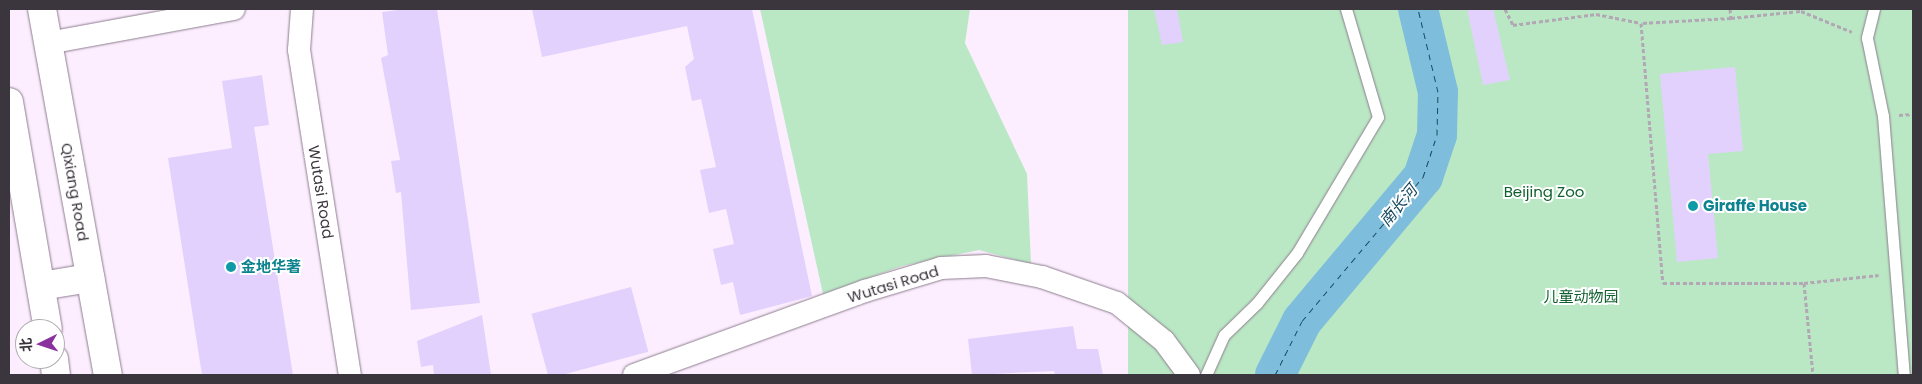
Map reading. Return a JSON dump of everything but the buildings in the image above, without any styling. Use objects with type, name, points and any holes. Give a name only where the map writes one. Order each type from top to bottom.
[{"type":"street","name":"Qixiang Road","points":[[42,9],[108,375]]},
{"type":"street","points":[[48,44],[234,9]]},
{"type":"street","name":"Wutasi Road","points":[[302,9],[299,50],[350,375]]},
{"type":"street","points":[[9,102],[46,319]]},
{"type":"street","name":"Wutasi Road","points":[[634,375],[865,291],[941,268],[986,266],[1032,275],[1117,303],[1164,341],[1190,375]]},
{"type":"street","points":[[41,286],[90,278]]},
{"type":"lane","points":[[1206,375],[1224,335],[1256,303],[1296,253],[1378,117],[1346,9]]},
{"type":"lane","points":[[1874,9],[1867,38],[1883,116],[1904,375]]},
{"type":"path","points":[[1505,9],[1513,25],[1596,14],[1641,23],[1731,18],[1801,11],[1867,38]]},
{"type":"path","points":[[1730,9],[1731,18]]},
{"type":"path","points":[[1641,23],[1663,283],[1804,283],[1895,273]]},
{"type":"path","points":[[1804,283],[1813,375]]},
{"type":"green space","points":[[760,9],[970,9],[965,43],[1027,174],[1031,264],[979,250],[902,266],[823,294]]},
{"type":"green space","name":"Beijing Zoo","points":[[1128,9],[1913,9],[1913,375],[1128,375]]},
{"type":"waterway","name":"南长河","points":[[1275,375],[1302,321],[1423,177],[1437,135],[1438,92],[1418,9]]},
{"type":"ferry route","points":[[1275,375],[1302,321],[1423,177],[1437,135],[1438,92],[1418,9]]},
{"type":"place","name":"Giraffe House","points":[[1693,206]]},
{"type":"place","name":"金地华著","points":[[231,267]]},
{"type":"park label","name":"儿童动物园","points":[[1581,297]]}]
